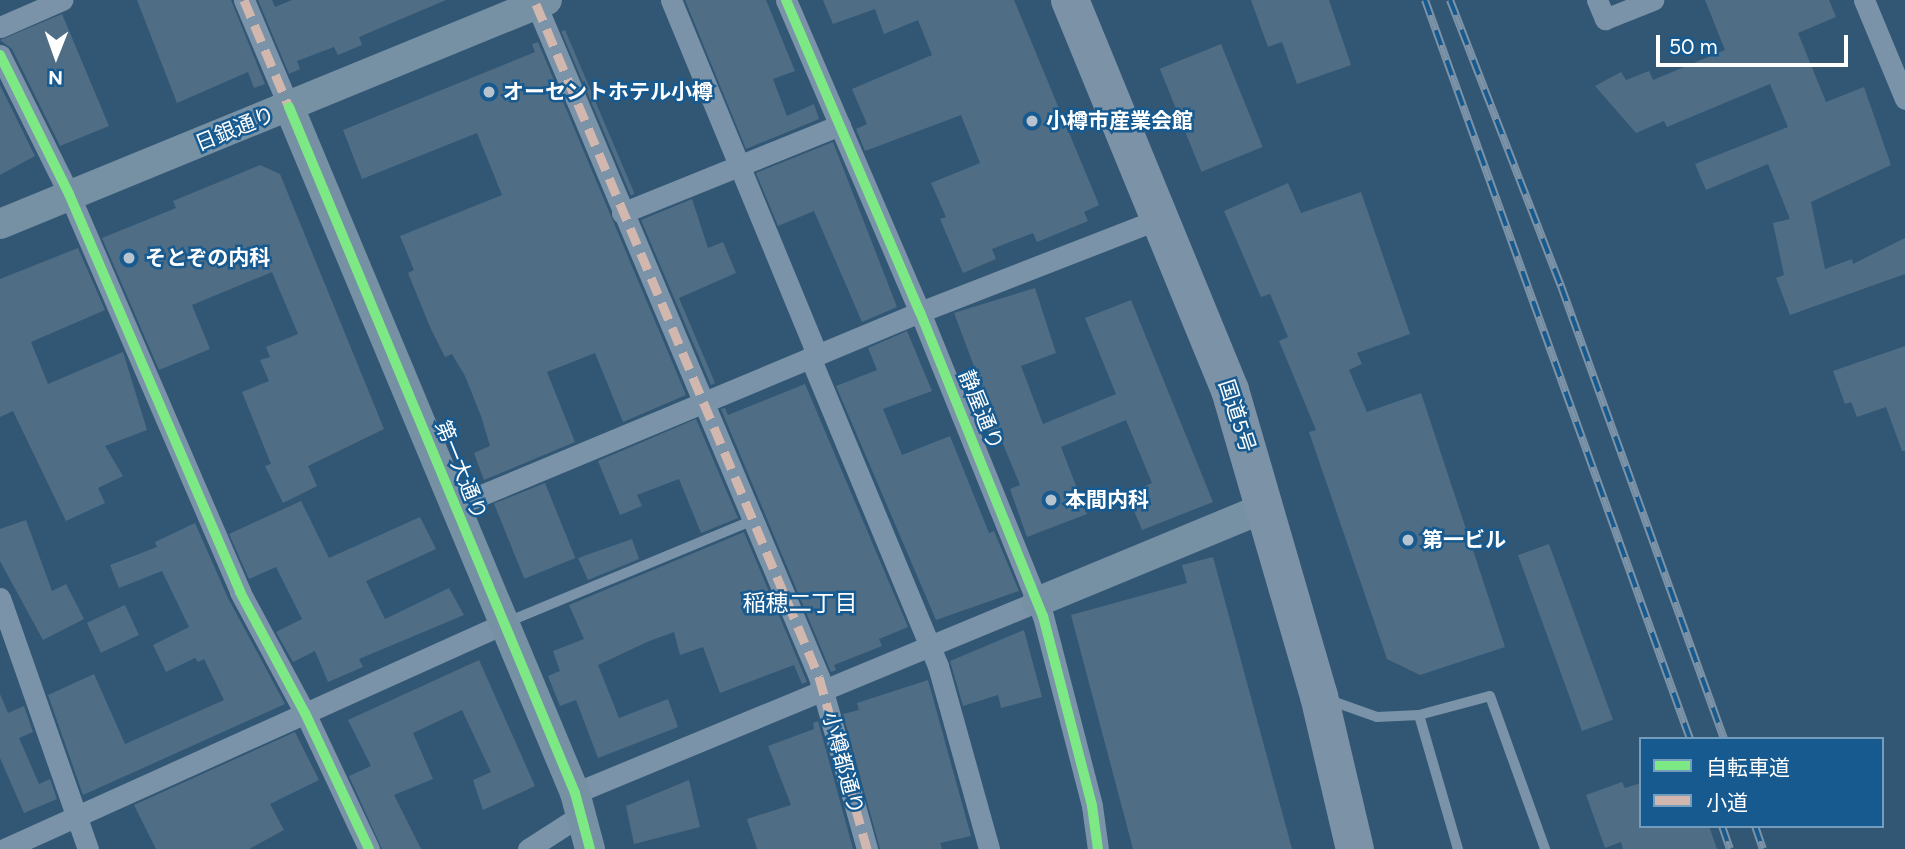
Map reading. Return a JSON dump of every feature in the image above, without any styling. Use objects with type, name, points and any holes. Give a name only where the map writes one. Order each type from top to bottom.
[{"type":"highway","name":"国道5号","points":[[1070,0],[1230,390],[1319,696],[1355,849]]},
{"type":"street","points":[[0,27],[62,0]]},
{"type":"street","points":[[244,0],[289,107]]},
{"type":"street","points":[[671,0],[930,645],[989,849]]},
{"type":"street","name":"静屋通り","points":[[786,0],[920,312],[1037,602],[1092,806],[1098,849]]},
{"type":"street","points":[[1597,0],[1605,19],[1653,0]]},
{"type":"street","points":[[1864,0],[1905,100]]},
{"type":"street","name":"日銀通り","points":[[0,224],[544,1]]},
{"type":"street","name":"小樽都通り","points":[[544,1],[622,213],[821,686],[867,849]]},
{"type":"street","points":[[0,55],[69,194],[240,592],[305,713],[369,849]]},
{"type":"street","name":"第一大通り","points":[[289,107],[578,804],[590,849]]},
{"type":"street","points":[[622,213],[840,125]]},
{"type":"street","points":[[455,506],[920,312],[1161,218]]},
{"type":"street","points":[[528,849],[578,804],[821,686],[1037,602],[1266,507]]},
{"type":"street","points":[[0,597],[88,849]]},
{"type":"street","points":[[4,849],[503,624]]},
{"type":"lane","points":[[503,624],[751,522]]},
{"type":"lane","points":[[1319,696],[1377,717],[1419,715],[1490,696],[1545,849]]},
{"type":"lane","points":[[1419,715],[1458,849]]},
{"type":"building","points":[[137,0],[231,0],[265,84],[254,88],[248,72],[177,103]]},
{"type":"building","points":[[258,0],[272,0],[275,7],[292,0],[446,0],[359,37],[362,45],[338,55],[334,47],[297,61],[300,69],[289,74]]},
{"type":"building","points":[[685,0],[766,0],[795,71],[773,79],[787,116],[814,104],[819,119],[746,149]]},
{"type":"building","name":"小樽市産業会館","points":[[823,0],[1014,0],[1099,205],[1084,212],[1088,221],[1037,242],[1033,233],[992,249],[996,259],[963,273],[940,219],[946,217],[931,183],[980,163],[961,115],[865,151],[856,129],[867,124],[852,89],[932,55],[918,20],[884,34],[875,9],[833,24]]},
{"type":"building","points":[[1251,0],[1329,0],[1351,65],[1297,84],[1282,42],[1268,47]]},
{"type":"building","points":[[1705,0],[1829,0],[1836,17],[1798,33],[1826,102],[1864,87],[1891,165],[1811,202],[1825,269],[1852,259],[1853,264],[1905,238],[1905,274],[1790,315],[1776,278],[1784,275],[1773,223],[1790,219],[1768,164],[1706,190],[1695,164],[1788,127],[1770,84],[1667,127],[1664,121],[1636,133],[1595,86],[1621,72],[1626,80],[1649,71],[1653,80],[1725,50]]},
{"type":"building","points":[[62,14],[109,126],[60,146],[12,49],[0,40]]},
{"type":"building","points":[[565,30],[635,194],[631,195],[561,32]]},
{"type":"building","points":[[538,42],[686,395],[623,422],[595,353],[547,372],[575,442],[484,480],[474,453],[490,446],[481,416],[465,376],[452,354],[445,357],[430,327],[408,273],[414,270],[400,236],[502,195],[477,133],[362,179],[343,130],[535,52],[532,44]]},
{"type":"building","points":[[1221,44],[1263,147],[1201,172],[1160,69]]},
{"type":"building","points":[[0,85],[35,156],[0,175]]},
{"type":"building","points":[[833,142],[897,307],[862,322],[814,211],[778,226],[756,173]]},
{"type":"building","points":[[260,165],[280,174],[384,429],[308,466],[317,486],[283,503],[265,466],[271,464],[242,392],[269,381],[260,360],[270,357],[266,347],[298,334],[272,272],[192,305],[210,349],[159,370],[102,238],[176,208],[173,201]]},
{"type":"building","points":[[1288,183],[1301,213],[1361,192],[1410,334],[1357,353],[1362,364],[1349,370],[1367,412],[1421,393],[1505,647],[1420,675],[1387,659],[1309,432],[1316,430],[1279,341],[1288,337],[1270,294],[1261,297],[1224,211]]},
{"type":"building","points":[[692,199],[708,248],[723,242],[736,273],[679,298],[715,383],[711,385],[641,220]]},
{"type":"building","points":[[78,248],[105,310],[31,342],[48,384],[123,352],[147,430],[105,446],[123,476],[98,488],[105,503],[66,521],[13,411],[0,417],[0,279]]},
{"type":"building","points":[[1035,288],[1056,353],[1021,366],[1043,424],[1116,394],[1085,318],[1131,300],[1213,502],[1142,530],[1127,494],[1152,483],[1126,420],[1061,447],[1087,514],[1027,537],[1010,489],[1020,485],[998,432],[990,435],[974,393],[983,390],[954,313]]},
{"type":"building","points":[[907,331],[932,391],[883,409],[902,455],[950,436],[989,533],[994,531],[1019,591],[936,620],[836,386],[877,370],[868,348]]},
{"type":"building","points":[[1905,346],[1905,451],[1902,451],[1886,407],[1857,417],[1851,402],[1845,404],[1833,371]]},
{"type":"building","points":[[805,384],[908,627],[879,639],[882,646],[834,665],[836,670],[831,672],[721,409],[725,408],[728,415]]},
{"type":"building","points":[[696,419],[738,518],[701,533],[679,479],[637,495],[642,506],[620,515],[598,461]]},
{"type":"building","points":[[545,483],[575,558],[524,579],[494,504]]},
{"type":"building","points":[[301,501],[329,558],[420,517],[436,549],[366,581],[385,619],[449,588],[464,615],[359,659],[363,667],[328,682],[315,651],[293,662],[276,632],[302,619],[276,567],[249,579],[229,534]]},
{"type":"building","points":[[26,520],[52,591],[66,584],[84,619],[43,640],[0,561],[0,529]]},
{"type":"building","points":[[195,523],[228,598],[285,704],[83,795],[48,695],[94,674],[125,744],[224,700],[204,659],[198,662],[195,658],[166,672],[153,645],[189,627],[162,571],[119,588],[110,565],[157,547],[155,542]]},
{"type":"building","points":[[744,532],[807,682],[802,684],[794,665],[720,693],[703,647],[680,655],[674,632],[598,665],[619,718],[668,699],[678,727],[598,758],[576,700],[560,706],[548,676],[560,671],[553,651],[584,639],[569,605]]},
{"type":"building","points":[[632,539],[639,559],[588,580],[578,558]]},
{"type":"building","points":[[1549,544],[1613,720],[1582,731],[1518,555]]},
{"type":"building","points":[[1213,557],[1292,849],[1133,849],[1071,615],[1187,583],[1182,565]]},
{"type":"building","points":[[125,605],[139,635],[101,653],[87,623]]},
{"type":"building","points":[[1024,630],[1042,697],[1001,708],[998,695],[963,706],[950,661]]},
{"type":"building","points":[[479,660],[535,786],[483,810],[473,780],[491,772],[462,710],[413,733],[433,779],[394,795],[421,849],[382,849],[349,776],[371,766],[348,720]]},
{"type":"building","points":[[928,680],[971,836],[940,843],[942,849],[880,849],[843,714],[859,710],[857,703]]},
{"type":"building","points":[[0,694],[8,713],[24,706],[33,732],[19,738],[39,784],[50,779],[57,799],[24,813],[0,758]]},
{"type":"building","points":[[818,721],[853,849],[757,849],[747,819],[791,805],[768,746],[814,729],[813,723]]},
{"type":"building","points":[[295,732],[319,780],[270,804],[284,830],[249,849],[156,849],[134,805]]},
{"type":"building","points":[[689,780],[700,827],[634,844],[626,806]]},
{"type":"building","points":[[1622,782],[1625,788],[1639,784],[1639,828],[1710,828],[1717,849],[1623,849],[1621,842],[1605,848],[1586,795]]},
{"type":"railway","points":[[1425,0],[1689,737]]},
{"type":"railway","points":[[1450,0],[1561,286],[1723,737]]},
{"type":"railway","points":[[1723,828],[1730,849]]},
{"type":"railway","points":[[1756,828],[1763,849]]},
{"type":"marked path","points":[[244,0],[289,107]]},
{"type":"marked path","points":[[536,4],[819,677],[867,849]]},
{"type":"cycle path","points":[[786,0],[920,312],[1043,616],[1092,806],[1098,849]]},
{"type":"cycle path","points":[[0,55],[69,194],[240,592],[305,713],[369,849]]},
{"type":"cycle path","points":[[289,107],[575,793],[590,849]]},
{"type":"place","name":"オーセントホテル小樽","points":[[489,92]]},
{"type":"place","name":"小樽市産業会館","points":[[1032,121]]},
{"type":"place","name":"そとぞの内科","points":[[129,258]]},
{"type":"place","name":"本間内科","points":[[1051,500]]},
{"type":"place","name":"第一ビル","points":[[1408,540]]},
{"type":"district","name":"稲穂二丁目","points":[[800,603]]}]
